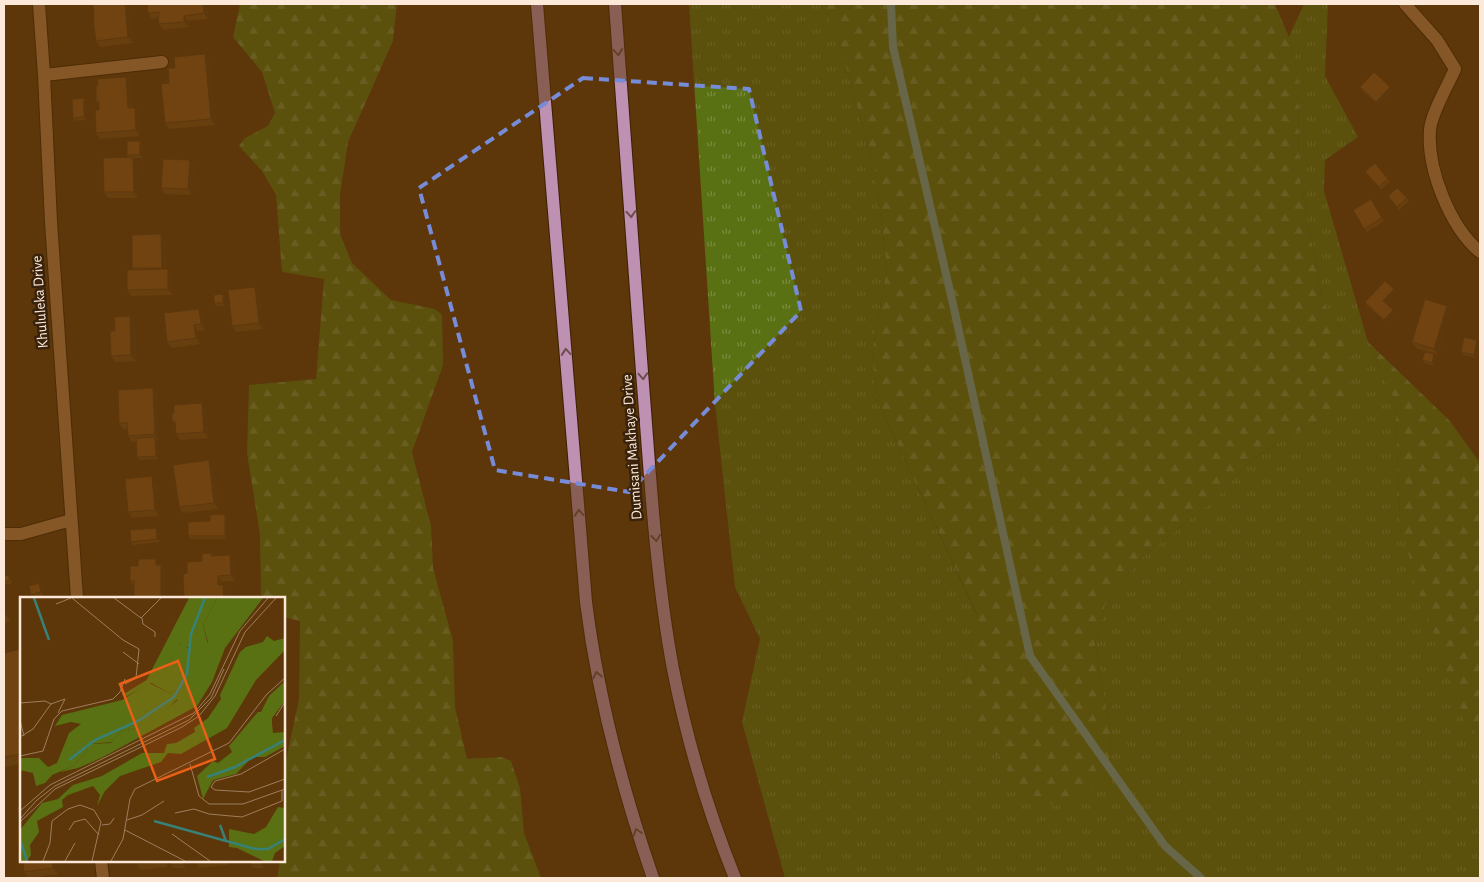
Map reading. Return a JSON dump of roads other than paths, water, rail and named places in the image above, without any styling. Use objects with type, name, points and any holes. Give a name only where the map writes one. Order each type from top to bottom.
[{"type":"main road","points":[[537,4],[586,602],[592,646],[620,771],[636,828],[653,878]]},
{"type":"main road","name":"Dumisani Makhaye Drive","points":[[614,4],[655,528],[666,626],[673,669],[693,754],[718,836],[735,878]]},
{"type":"street","name":"Khululeka Drive","points":[[39,4],[51,222],[77,597]]},
{"type":"street","points":[[1405,4],[1437,40],[1455,69],[1438,105],[1430,129],[1433,171],[1452,218],[1480,252]]},
{"type":"street","points":[[44,75],[162,62]]},
{"type":"street","points":[[4,534],[20,534],[71,520]]},
{"type":"street","points":[[101,862],[102,878]]},
{"type":"waterway","points":[[891,4],[893,47],[953,304],[1030,656],[1165,846],[1201,878]]}]
